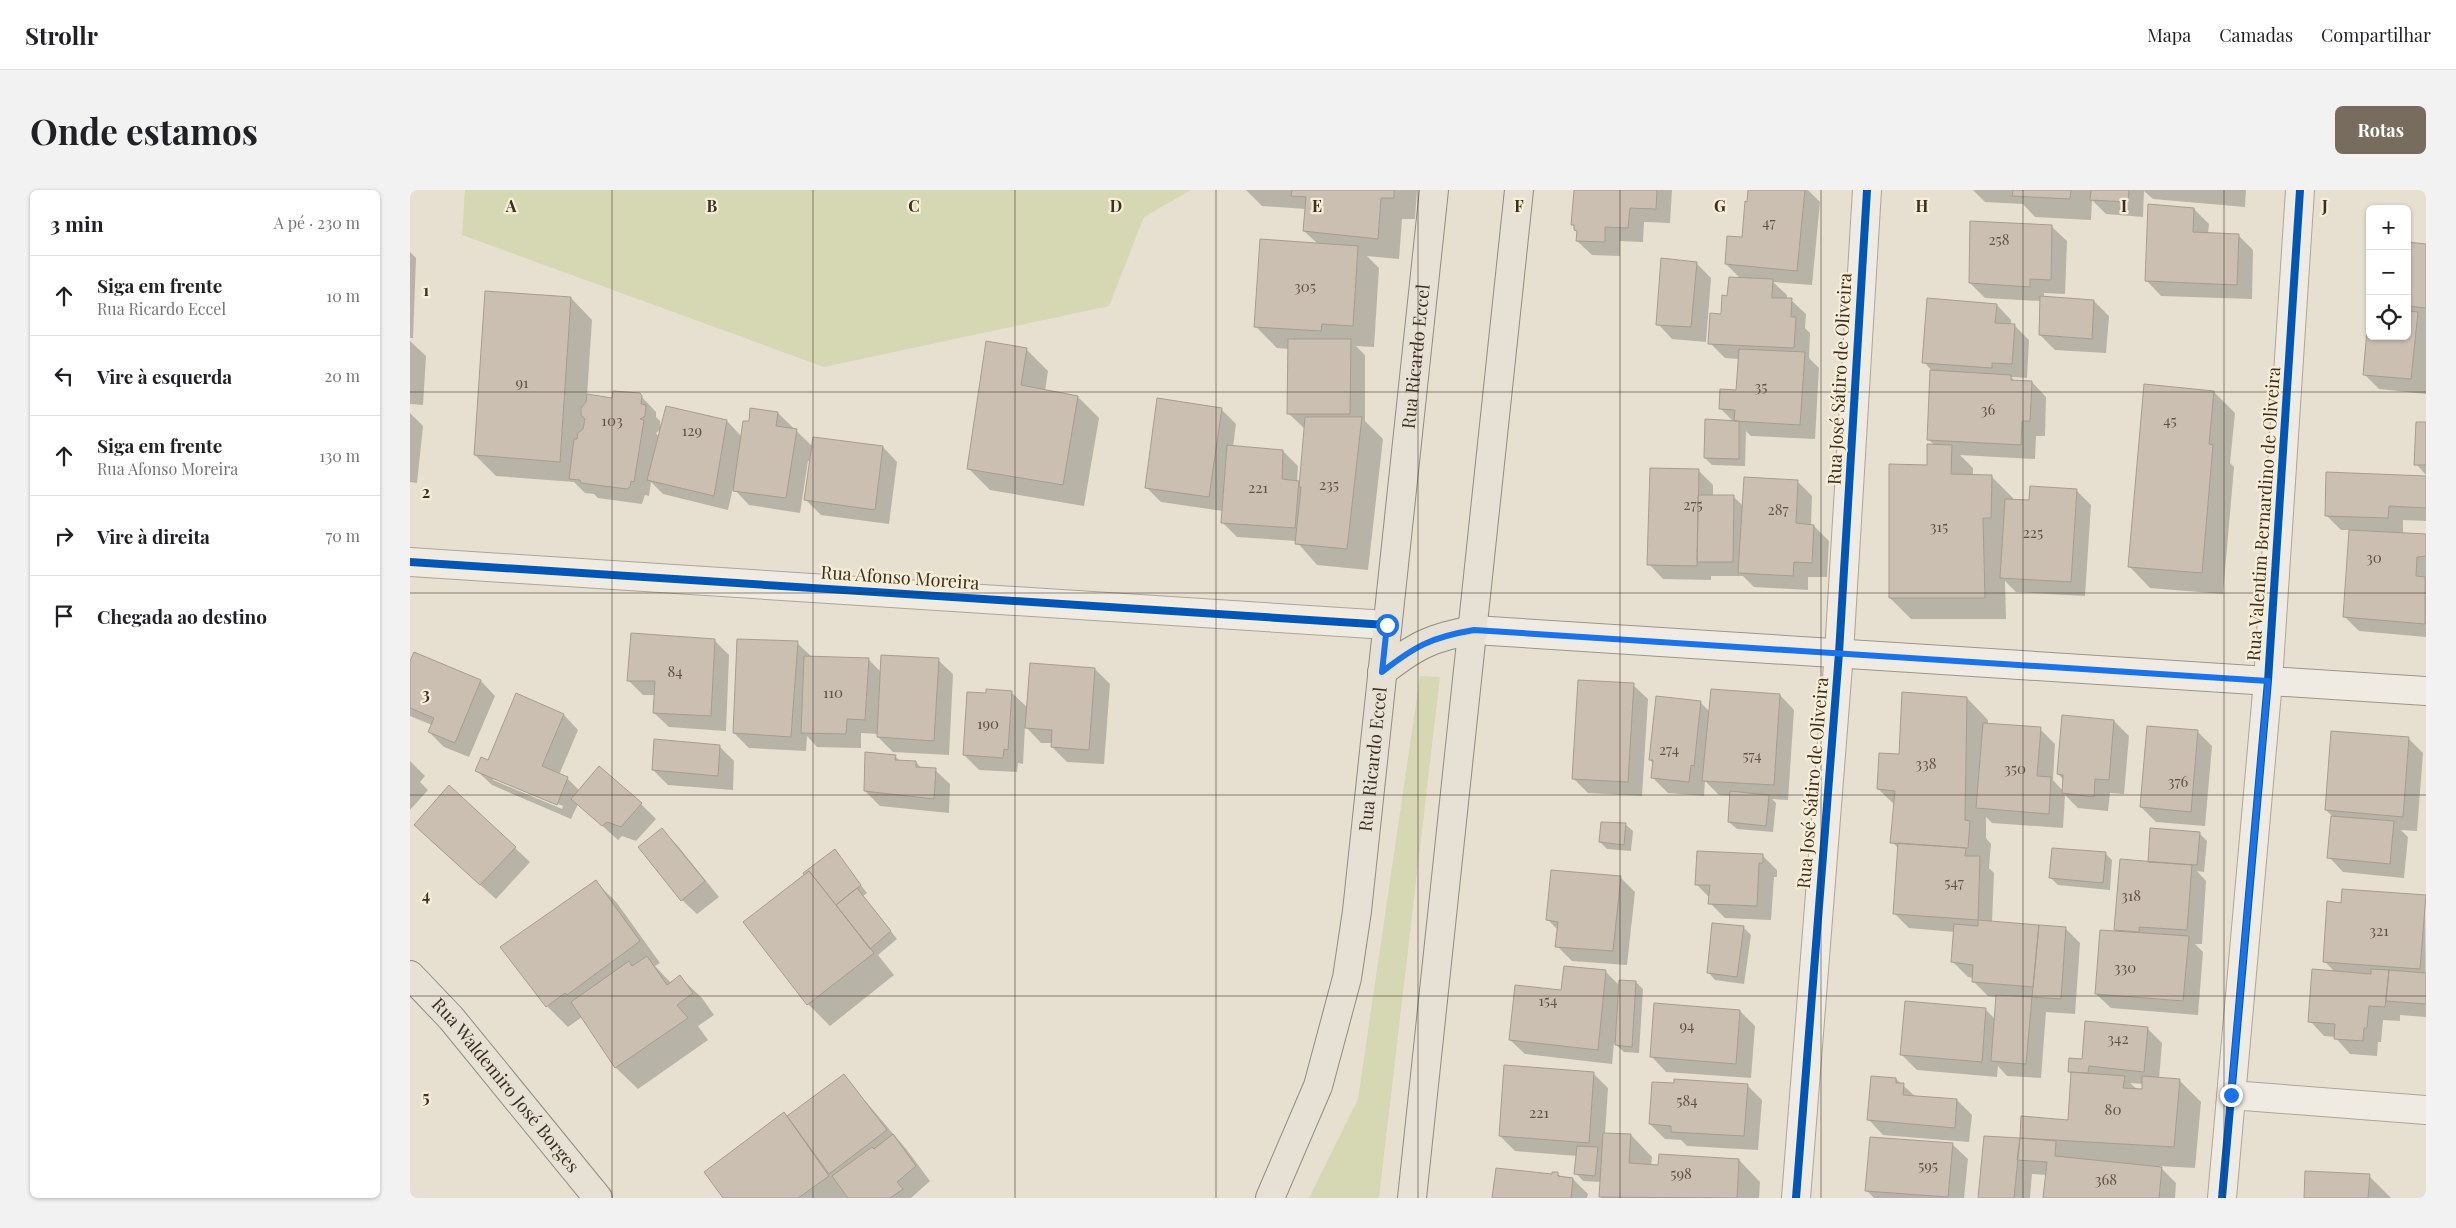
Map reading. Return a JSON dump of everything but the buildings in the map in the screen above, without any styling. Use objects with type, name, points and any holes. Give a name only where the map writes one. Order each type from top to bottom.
[{"type":"main road","name":"Rua Ricardo Eccel","points":[[1270,1198],[1318,1086],[1347,978],[1357,911],[1434,190]]},
{"type":"main road","points":[[1412,1198],[1474,630],[1519,190]]},
{"type":"main road","points":[[1382,672],[1413,648],[1443,635],[1474,630]]},
{"type":"main road","name":"Rua Waldemiro José Borges","points":[[410,974],[451,1018],[598,1198]]},
{"type":"street","name":"Rua José Sátiro de Oliveira","points":[[1796,1198],[1839,653],[1867,190]]},
{"type":"street","name":"Rua Valentim Bernardino de Oliveira","points":[[2222,1198],[2268,681],[2300,190]]},
{"type":"street","name":"Rua Afonso Moreira","points":[[410,562],[1387,625]]},
{"type":"street","points":[[1474,630],[2426,691]]},
{"type":"street","points":[[2231,1095],[2426,1110]]},
{"type":"green space","points":[[465,190],[1191,190],[1144,217],[1109,306],[824,367],[462,235]]},
{"type":"green space","points":[[1420,676],[1440,677],[1379,1198],[1309,1198],[1358,1099]]},
{"type":"cycle path","points":[[1796,1198],[1839,653],[1867,190]]},
{"type":"cycle path","points":[[2222,1198],[2268,681],[2300,190]]},
{"type":"cycle path","points":[[410,562],[1387,625]]},
{"type":"route","points":[[1387,625],[1382,672],[1413,648],[1443,635],[1474,630],[2268,681],[2231,1095]]}]
